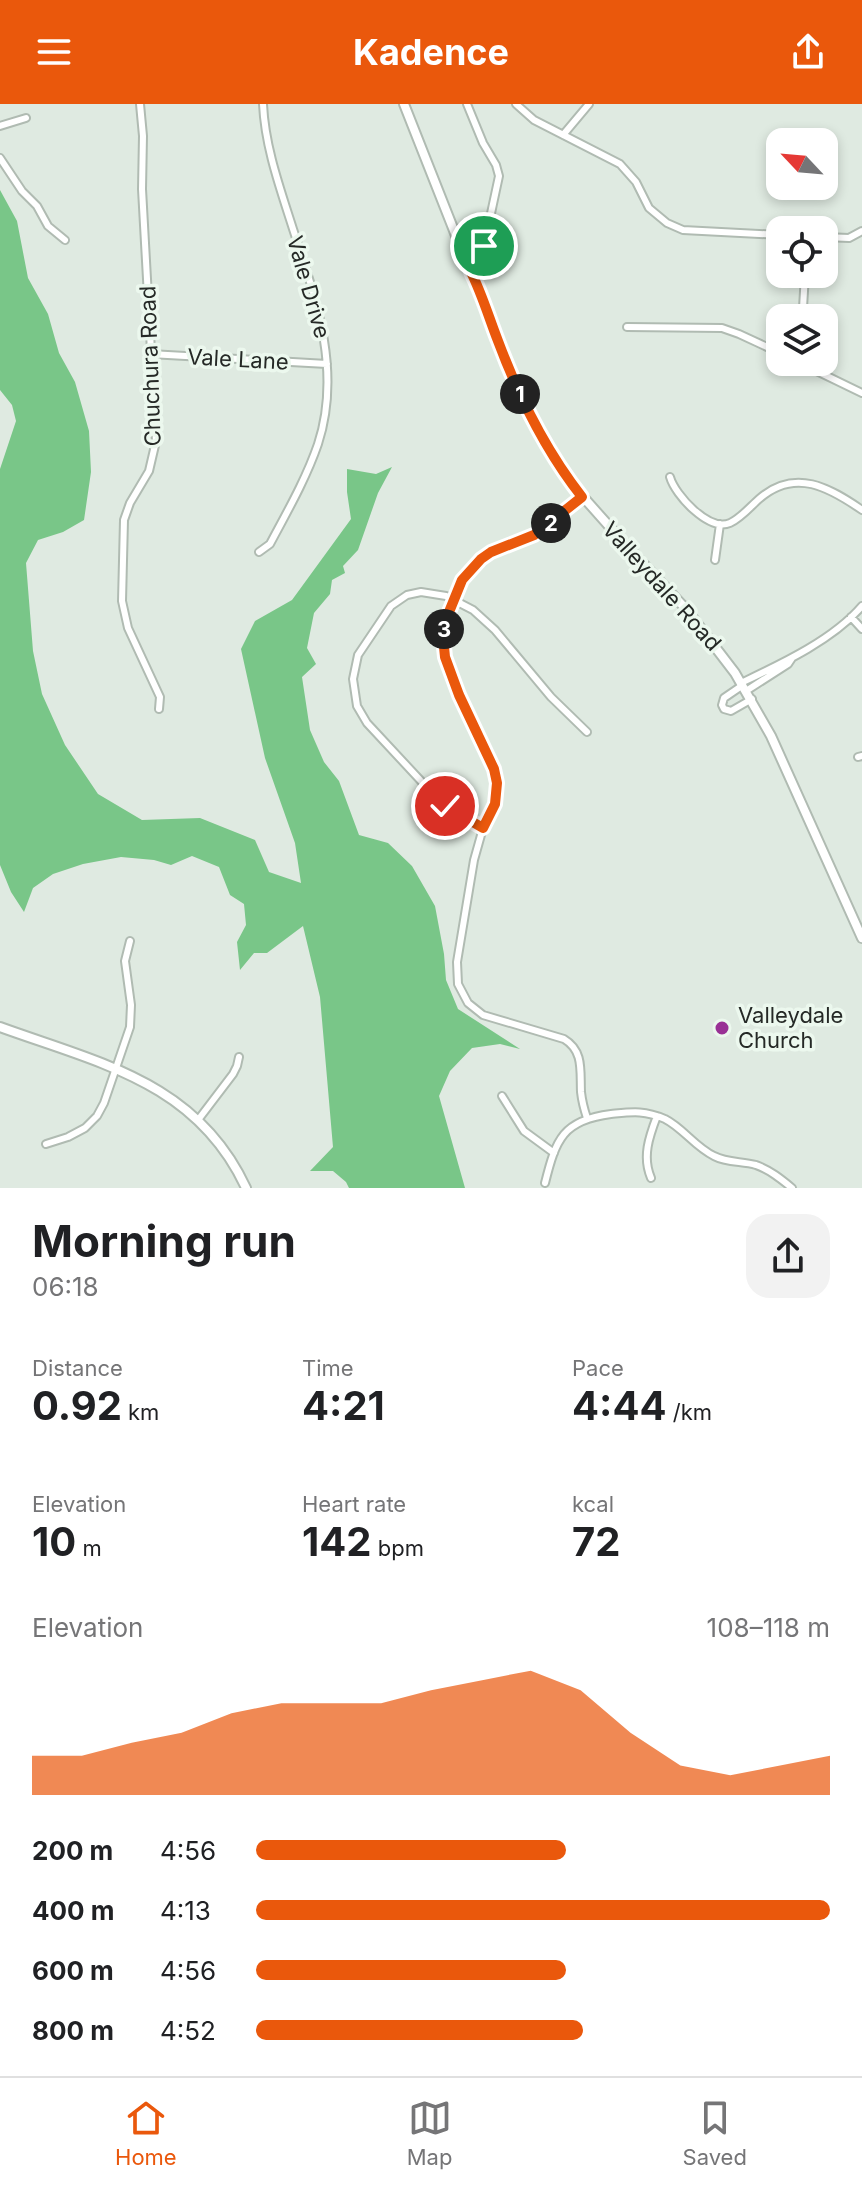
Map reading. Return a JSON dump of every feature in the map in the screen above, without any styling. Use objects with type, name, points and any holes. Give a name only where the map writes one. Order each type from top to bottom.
[{"type":"main road","name":"Valleydale Road","points":[[404,104],[528,412],[559,466],[582,497],[708,634],[746,689],[777,749],[862,938]]},
{"type":"main road","points":[[0,1027],[116,1069],[167,1094],[198,1120],[224,1151],[246,1188]]},
{"type":"street","name":"Chuchura Road","points":[[140,104],[156,441],[149,471],[124,520],[122,601],[128,628],[160,697],[159,709]]},
{"type":"street","name":"Vale Drive","points":[[259,552],[270,544],[311,463],[325,413],[327,364],[325,336],[317,304],[270,154],[263,104]]},
{"type":"street","points":[[467,104],[499,176],[484,246],[471,272]]},
{"type":"street","points":[[516,104],[534,120],[620,164],[636,182],[654,214],[678,229],[766,234]]},
{"type":"street","points":[[563,135],[589,104]]},
{"type":"street","points":[[0,126],[26,118]]},
{"type":"street","points":[[0,158],[18,186],[37,206],[44,221],[65,240]]},
{"type":"street","points":[[838,238],[849,238],[862,231]]},
{"type":"street","points":[[627,327],[722,328],[766,347]]},
{"type":"street","name":"Vale Lane","points":[[150,354],[327,364]]},
{"type":"street","points":[[827,376],[862,393]]},
{"type":"street","points":[[670,477],[674,487],[708,522],[726,524],[764,495],[795,483],[824,486],[862,510]]},
{"type":"street","points":[[582,497],[534,535],[491,552],[465,575],[453,599],[443,637],[445,657],[459,695],[494,769],[497,783],[495,804],[483,828],[474,860],[456,976],[460,990],[468,1003],[483,1015],[564,1039],[572,1045],[580,1061],[581,1096],[587,1118]]},
{"type":"street","points":[[715,560],[720,524]]},
{"type":"street","points":[[483,828],[445,806],[383,741],[360,711],[354,686],[358,655],[391,606],[407,595],[421,592],[453,599],[486,621],[551,697],[587,732]]},
{"type":"street","points":[[746,689],[839,629],[862,606]]},
{"type":"street","points":[[851,617],[862,629]]},
{"type":"street","points":[[46,1144],[85,1128],[101,1111],[131,1021],[125,961],[130,941]]},
{"type":"street","points":[[198,1120],[233,1074],[239,1057]]},
{"type":"street","points":[[502,1096],[524,1131],[554,1153]]},
{"type":"street","points":[[545,1183],[554,1153],[568,1130],[587,1118],[641,1111],[671,1122],[712,1156],[756,1165],[792,1188]]},
{"type":"street","points":[[651,1178],[648,1175],[647,1144],[657,1116]]},
{"type":"shaded area","points":[[0,190],[17,221],[28,278],[48,314],[59,353],[75,382],[89,431],[91,472],[84,520],[63,532],[38,540],[26,563],[33,651],[42,694],[65,745],[98,794],[142,820],[200,818],[255,840],[269,872],[301,883],[295,843],[265,758],[241,649],[255,621],[292,600],[351,519],[347,469],[376,474],[392,467],[378,493],[358,550],[343,566],[345,573],[332,580],[330,594],[314,613],[307,648],[316,664],[302,677],[310,730],[324,762],[339,781],[359,835],[388,843],[412,866],[435,906],[446,980],[458,1009],[520,1049],[500,1044],[472,1048],[450,1071],[439,1096],[465,1188],[349,1188],[333,1171],[310,1171],[333,1147],[320,997],[303,926],[267,953],[254,953],[240,970],[237,942],[246,925],[244,904],[230,895],[219,867],[192,856],[171,865],[121,857],[83,864],[53,874],[33,888],[24,912],[11,892],[0,865],[0,469],[16,421],[12,405],[0,390]]},
{"type":"place","name":"Valleydale Church","points":[[722,1028]]},
{"type":"route","points":[[445,806],[483,828],[497,797],[494,769],[451,675],[443,650],[445,625],[459,585],[469,569],[481,559],[534,535],[582,497],[538,431],[498,343],[471,272],[484,246]]}]
